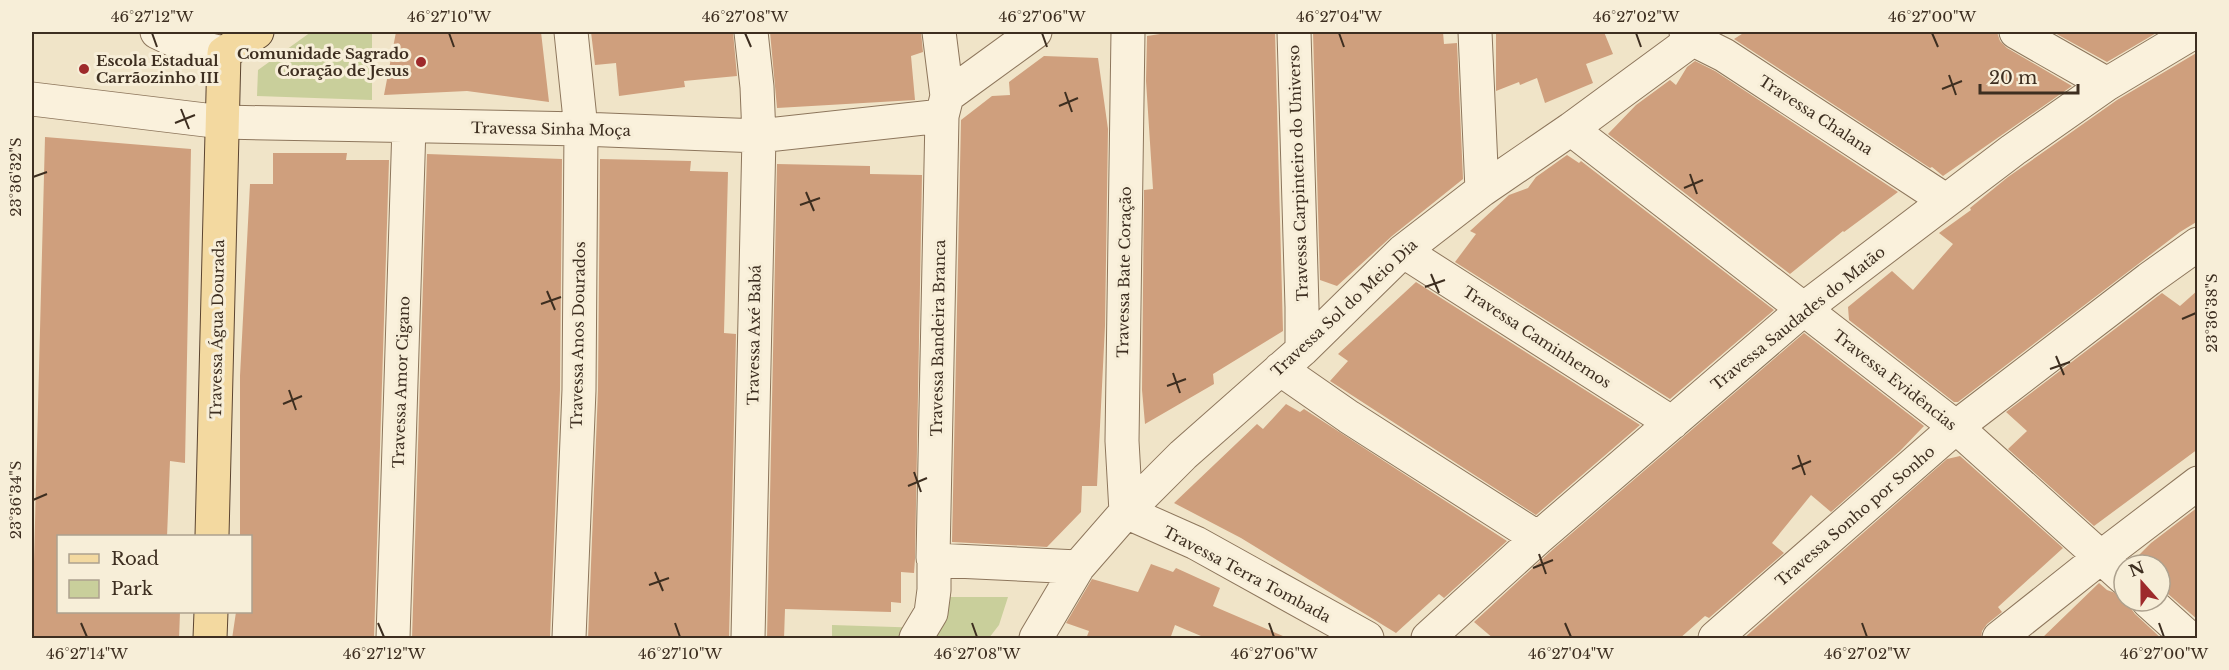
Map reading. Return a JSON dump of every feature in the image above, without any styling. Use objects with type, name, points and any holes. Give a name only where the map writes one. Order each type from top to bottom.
[{"type":"main road","points":[[224,53],[257,32]]},
{"type":"main road","name":"Travessa Água Dourada","points":[[212,535],[224,53]]},
{"type":"main road","points":[[210,639],[211,613]]},
{"type":"street","points":[[157,32],[180,43],[224,53]]},
{"type":"street","name":"Travessa Anos Dourados","points":[[569,639],[579,390],[581,129],[571,32]]},
{"type":"street","name":"Travessa Axé Babá","points":[[748,639],[759,136],[751,32]]},
{"type":"street","name":"Travessa Bandeira Branca","points":[[916,639],[931,613],[934,590],[944,106],[939,32]]},
{"type":"street","name":"Travessa Sinha Moça","points":[[32,99],[222,122],[581,129],[759,136],[944,106],[1035,32]]},
{"type":"street","name":"Travessa Bate Coração","points":[[1126,512],[1122,441],[1128,32]]},
{"type":"street","name":"Travessa Carpinteiro do Universo","points":[[1291,359],[1294,32]]},
{"type":"street","points":[[1475,32],[1482,190]]},
{"type":"street","points":[[2016,32],[2107,84]]},
{"type":"street","name":"Travessa Saudades do Matão","points":[[1428,639],[1538,538],[1805,309],[1945,200],[2107,84],[2194,32]]},
{"type":"street","name":"Travessa Sol do Meio Dia","points":[[1036,639],[1078,567],[1126,512],[1183,455],[1291,359],[1403,251],[1482,190],[1571,129],[1694,34]]},
{"type":"street","name":"Travessa Chalana","points":[[1694,34],[1945,200]]},
{"type":"street","name":"Travessa Amor Cigano","points":[[393,639],[409,126]]},
{"type":"street","name":"Travessa Evidências","points":[[1571,129],[1956,427],[2112,567]]},
{"type":"street","name":"Travessa Sonho por Sonho","points":[[1715,639],[1956,427],[2198,244]]},
{"type":"street","name":"Travessa Caminhemos","points":[[1403,251],[1672,423]]},
{"type":"street","points":[[1291,359],[1349,417],[1538,538]]},
{"type":"street","points":[[2126,553],[2198,483]]},
{"type":"street","name":"Travessa Terra Tombada","points":[[1126,512],[1196,543],[1367,639]]},
{"type":"street","points":[[934,560],[1078,567]]},
{"type":"street","points":[[2000,639],[2112,567]]},
{"type":"street","points":[[2161,613],[2189,639]]},
{"type":"green space","points":[[311,32],[372,32],[372,100],[257,96],[258,70]]},
{"type":"green space","points":[[928,597],[1008,597],[999,625],[989,638],[905,636],[832,638],[832,625],[926,628]]},
{"type":"building","points":[[396,32],[541,32],[549,102],[467,91],[384,95]]},
{"type":"building","points":[[591,32],[733,32],[737,76],[684,81],[685,87],[619,96],[616,63],[595,65]]},
{"type":"building","points":[[770,32],[921,32],[923,52],[911,56],[915,100],[777,108]]},
{"type":"building","points":[[1159,32],[1275,32],[1283,331],[1213,374],[1214,384],[1145,424],[1142,390],[1144,190],[1153,189],[1146,81],[1147,36],[1160,34]]},
{"type":"building","points":[[1313,32],[1443,32],[1444,44],[1457,43],[1463,179],[1392,236],[1337,286],[1320,280]]},
{"type":"building","points":[[1496,32],[1604,32],[1613,54],[1586,64],[1593,83],[1545,103],[1537,78],[1496,91]]},
{"type":"building","points":[[1745,32],[1997,32],[2000,41],[2007,48],[2072,86],[1943,176],[1734,39]]},
{"type":"building","points":[[2053,32],[2158,32],[2107,62]]},
{"type":"building","points":[[2198,52],[2198,221],[2180,232],[1958,402],[1954,402],[1849,320],[1848,307],[1892,271],[1913,290],[1953,244],[1939,233],[1971,210],[1970,208],[2008,177],[2117,100]]},
{"type":"building","points":[[1044,56],[1098,58],[1108,129],[1105,326],[1097,486],[1082,486],[1081,512],[1047,547],[952,542],[961,120],[992,96],[1010,95],[1009,82]]},
{"type":"building","points":[[1695,61],[1715,71],[1898,192],[1843,231],[1790,274],[1608,134],[1636,105],[1670,80],[1676,85],[1687,67]]},
{"type":"building","points":[[45,137],[191,149],[185,463],[170,461],[167,535],[57,535],[57,613],[180,613],[179,639],[32,639]]},
{"type":"building","points":[[273,153],[347,153],[346,160],[389,160],[374,639],[232,639],[236,613],[252,613],[252,535],[240,535],[240,376],[250,184],[273,184]]},
{"type":"building","points":[[427,154],[562,159],[560,390],[550,639],[412,639]]},
{"type":"building","points":[[1567,155],[1579,163],[1581,161],[1774,310],[1670,399],[1455,262],[1476,234],[1470,231],[1509,195],[1528,188],[1536,177]]},
{"type":"building","points":[[600,159],[691,161],[690,171],[728,172],[724,333],[736,334],[729,639],[588,639],[598,390]]},
{"type":"building","points":[[777,164],[870,166],[870,174],[922,175],[915,559],[914,573],[901,572],[901,603],[891,602],[891,612],[785,609],[784,639],[767,639]]},
{"type":"building","points":[[1416,282],[1640,425],[1536,515],[1330,381],[1348,361],[1338,354]]},
{"type":"building","points":[[2198,290],[2198,449],[2094,526],[2008,449],[2027,431],[2006,412],[2162,293],[2180,306]]},
{"type":"building","points":[[1804,333],[1924,426],[1900,451],[1831,512],[1811,495],[1772,543],[1784,553],[1709,618],[1705,616],[1679,639],[1494,639],[1474,622],[1550,552]]},
{"type":"building","points":[[1286,404],[1300,412],[1304,409],[1507,541],[1444,598],[1439,594],[1396,633],[1241,538],[1174,503],[1257,424],[1263,429]]},
{"type":"building","points":[[1960,456],[2063,548],[1998,607],[2002,612],[1987,624],[1982,631],[1981,639],[1744,638],[1947,459]]},
{"type":"building","points":[[2198,507],[2198,620],[2172,597],[2172,553],[2141,553]]},
{"type":"building","points":[[1151,564],[1173,572],[1176,568],[1220,588],[1213,606],[1290,639],[1208,639],[1175,625],[1170,639],[1086,639],[1089,631],[1066,623],[1092,579],[1138,592]]},
{"type":"building","points":[[2099,583],[2112,592],[2112,613],[2134,613],[2162,639],[2041,639]]},
{"type":"place","name":"Comunidade Sagrado Coração de Jesus","points":[[421,62]]},
{"type":"place","name":"Escola Estadual Carrãozinho III","points":[[84,69]]}]
